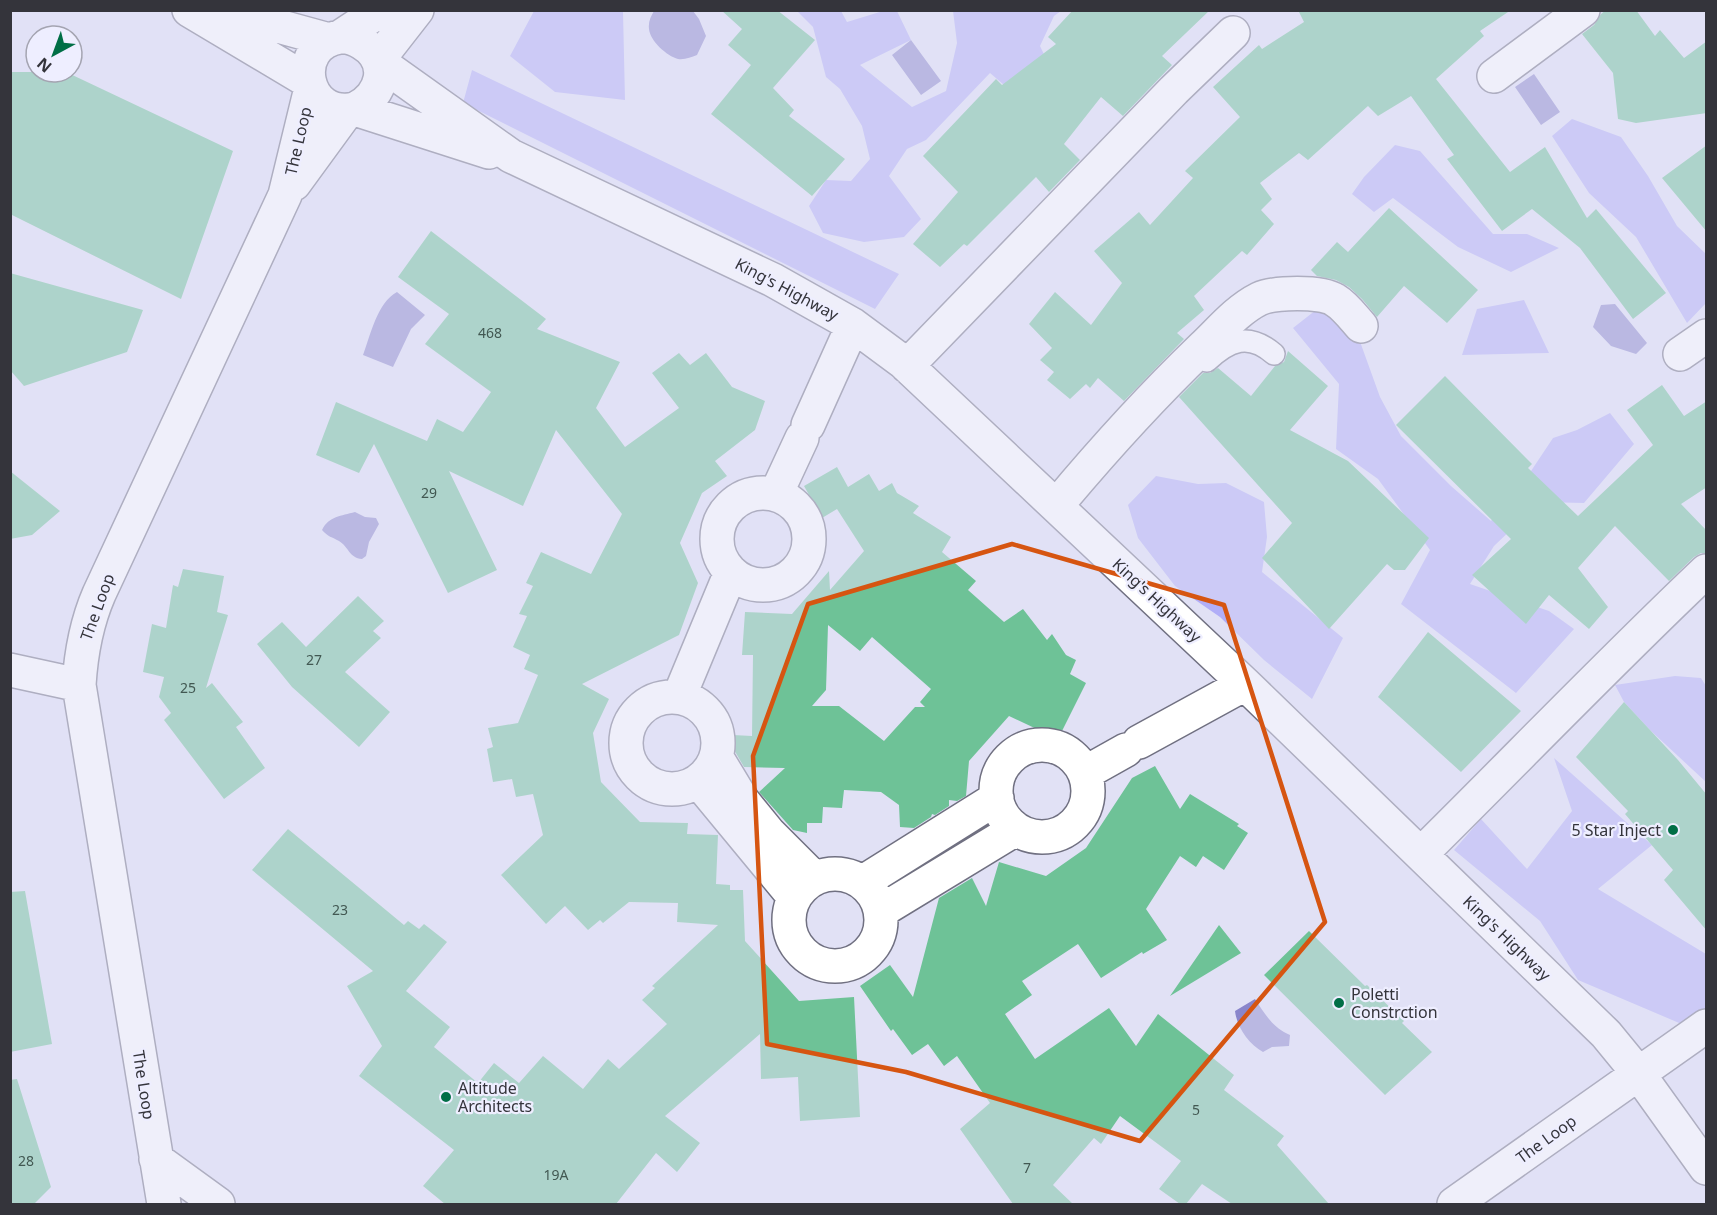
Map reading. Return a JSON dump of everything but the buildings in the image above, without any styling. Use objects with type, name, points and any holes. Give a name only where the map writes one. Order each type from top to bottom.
[{"type":"street","points":[[189,10],[309,84],[317,98],[326,105],[337,110],[352,109],[365,104],[374,96],[381,74],[379,61],[368,47],[356,40],[349,37],[335,39],[220,10]]},
{"type":"street","points":[[309,84],[310,61],[321,45],[335,39],[381,10]]},
{"type":"street","points":[[379,61],[417,10]]},
{"type":"street","points":[[1494,76],[1583,10]]},
{"type":"street","points":[[907,366],[1174,90],[1233,33]]},
{"type":"street","name":"King's Highway","points":[[379,61],[511,156]]},
{"type":"street","name":"The Loop","points":[[164,1204],[79,685],[83,644],[95,603],[285,195],[309,84]]},
{"type":"street","name":"The Loop","points":[[285,195],[352,109]]},
{"type":"street","name":"King's Highway","points":[[352,109],[464,144],[511,156],[773,280],[854,325],[907,366],[1245,684],[1606,1034],[1638,1073],[1707,1168]]},
{"type":"street","points":[[1061,510],[1098,456],[1166,383],[1239,312],[1260,299],[1285,294],[1332,298],[1361,326]]},
{"type":"street","points":[[776,494],[854,325]]},
{"type":"street","points":[[1680,354],[1707,336]]},
{"type":"street","points":[[762,492],[776,494],[789,500],[800,510],[807,523],[810,538],[808,552],[801,565],[791,576],[779,583],[764,585],[740,578],[722,561],[718,548],[717,535],[723,516],[737,501],[749,495],[762,492]]},
{"type":"street","points":[[1421,854],[1654,620],[1707,571]]},
{"type":"street","points":[[689,701],[740,578]]},
{"type":"street","points":[[10,670],[79,685]]},
{"type":"street","points":[[1085,773],[1245,684]]},
{"type":"street","points":[[664,698],[689,701],[710,716],[717,729],[719,743],[708,770],[686,788],[671,790],[656,787],[643,780],[633,768],[627,754],[626,739],[630,724],[638,712],[650,703],[664,698]]},
{"type":"street","points":[[1037,745],[1052,745],[1078,760],[1089,788],[1088,802],[1082,816],[1072,827],[1059,834],[1044,837],[1030,835],[1016,829],[1000,810],[996,798],[996,783],[1001,769],[1010,757],[1022,748],[1037,745]]},
{"type":"street","points":[[708,770],[742,801],[760,823],[804,888]]},
{"type":"street","points":[[863,882],[996,798]]},
{"type":"street","points":[[881,911],[1016,829]]},
{"type":"street","points":[[838,873],[863,882],[871,890],[881,911],[882,925],[871,950],[849,964],[835,966],[822,964],[804,953],[792,937],[789,924],[790,910],[804,888],[826,874],[838,873]]},
{"type":"street","name":"The Loop","points":[[1454,1204],[1707,1026]]},
{"type":"street","points":[[156,1159],[218,1204]]},
{"type":"lane","points":[[1061,510],[1182,385],[1228,344],[1239,341],[1258,342],[1274,354]]},
{"type":"highlighted area","points":[[1012,544],[1224,605],[1325,922],[1140,1141],[906,1072],[767,1044],[753,756],[808,604]]},
{"type":"shaded area","points":[[534,11],[623,11],[625,100],[555,92],[510,56]]},
{"type":"shaded area","points":[[654,11],[693,11],[706,36],[697,55],[678,59],[660,47],[652,38],[649,29],[649,22]]},
{"type":"shaded area","points":[[797,11],[841,11],[847,22],[883,11],[897,11],[911,40],[860,65],[912,107],[946,91],[957,43],[953,11],[1061,11],[1054,16],[1040,46],[1054,75],[1038,114],[990,73],[926,140],[907,149],[889,176],[921,219],[904,237],[864,242],[823,233],[809,206],[826,180],[851,181],[870,159],[862,126],[840,89],[826,77],[813,27]]},
{"type":"shaded area","points":[[911,40],[941,81],[921,95],[892,55]]},
{"type":"shaded area","points":[[472,70],[899,274],[875,309],[463,103]]},
{"type":"shaded area","points":[[1534,74],[1560,112],[1541,125],[1515,87]]},
{"type":"shaded area","points":[[1572,119],[1621,137],[1648,176],[1677,226],[1706,254],[1706,303],[1687,323],[1636,237],[1589,193],[1552,136]]},
{"type":"shaded area","points":[[1395,145],[1420,151],[1493,234],[1527,234],[1559,248],[1511,272],[1458,247],[1393,198],[1374,212],[1352,194],[1364,177]]},
{"type":"shaded area","points":[[397,292],[425,315],[411,329],[393,367],[363,355],[380,311],[390,297]]},
{"type":"shaded area","points":[[1524,300],[1549,353],[1462,355],[1477,309]]},
{"type":"shaded area","points":[[1615,304],[1647,343],[1636,354],[1611,346],[1593,327],[1601,305]]},
{"type":"shaded area","points":[[1321,306],[1358,336],[1380,397],[1401,436],[1451,486],[1491,521],[1529,474],[1553,438],[1577,430],[1610,413],[1634,444],[1584,503],[1540,502],[1494,546],[1470,584],[1549,611],[1574,629],[1516,693],[1401,604],[1430,550],[1378,479],[1336,449],[1339,384],[1293,328]]},
{"type":"shaded area","points":[[1156,476],[1198,484],[1226,483],[1264,502],[1267,537],[1262,572],[1343,638],[1312,699],[1264,660],[1220,617],[1175,586],[1138,538],[1128,505]]},
{"type":"shaded area","points":[[355,512],[365,517],[376,518],[379,524],[369,542],[366,556],[362,559],[354,557],[342,543],[322,530],[332,519]]},
{"type":"shaded area","points":[[1675,676],[1701,678],[1706,686],[1706,782],[1651,731],[1624,702],[1615,685]]},
{"type":"shaded area","points":[[1554,758],[1652,845],[1598,889],[1706,954],[1706,1023],[1698,1031],[1578,980],[1540,921],[1454,850],[1481,819],[1527,869],[1572,811]]},
{"type":"shaded area","points":[[1255,999],[1274,1024],[1290,1035],[1289,1046],[1272,1047],[1263,1052],[1244,1035],[1235,1011]]},
{"type":"place","name":"5 Star Inject","points":[[1673,830]]},
{"type":"place","name":"Poletti Constrction","points":[[1339,1003]]},
{"type":"place","name":"Altitude Architects","points":[[446,1097]]}]
